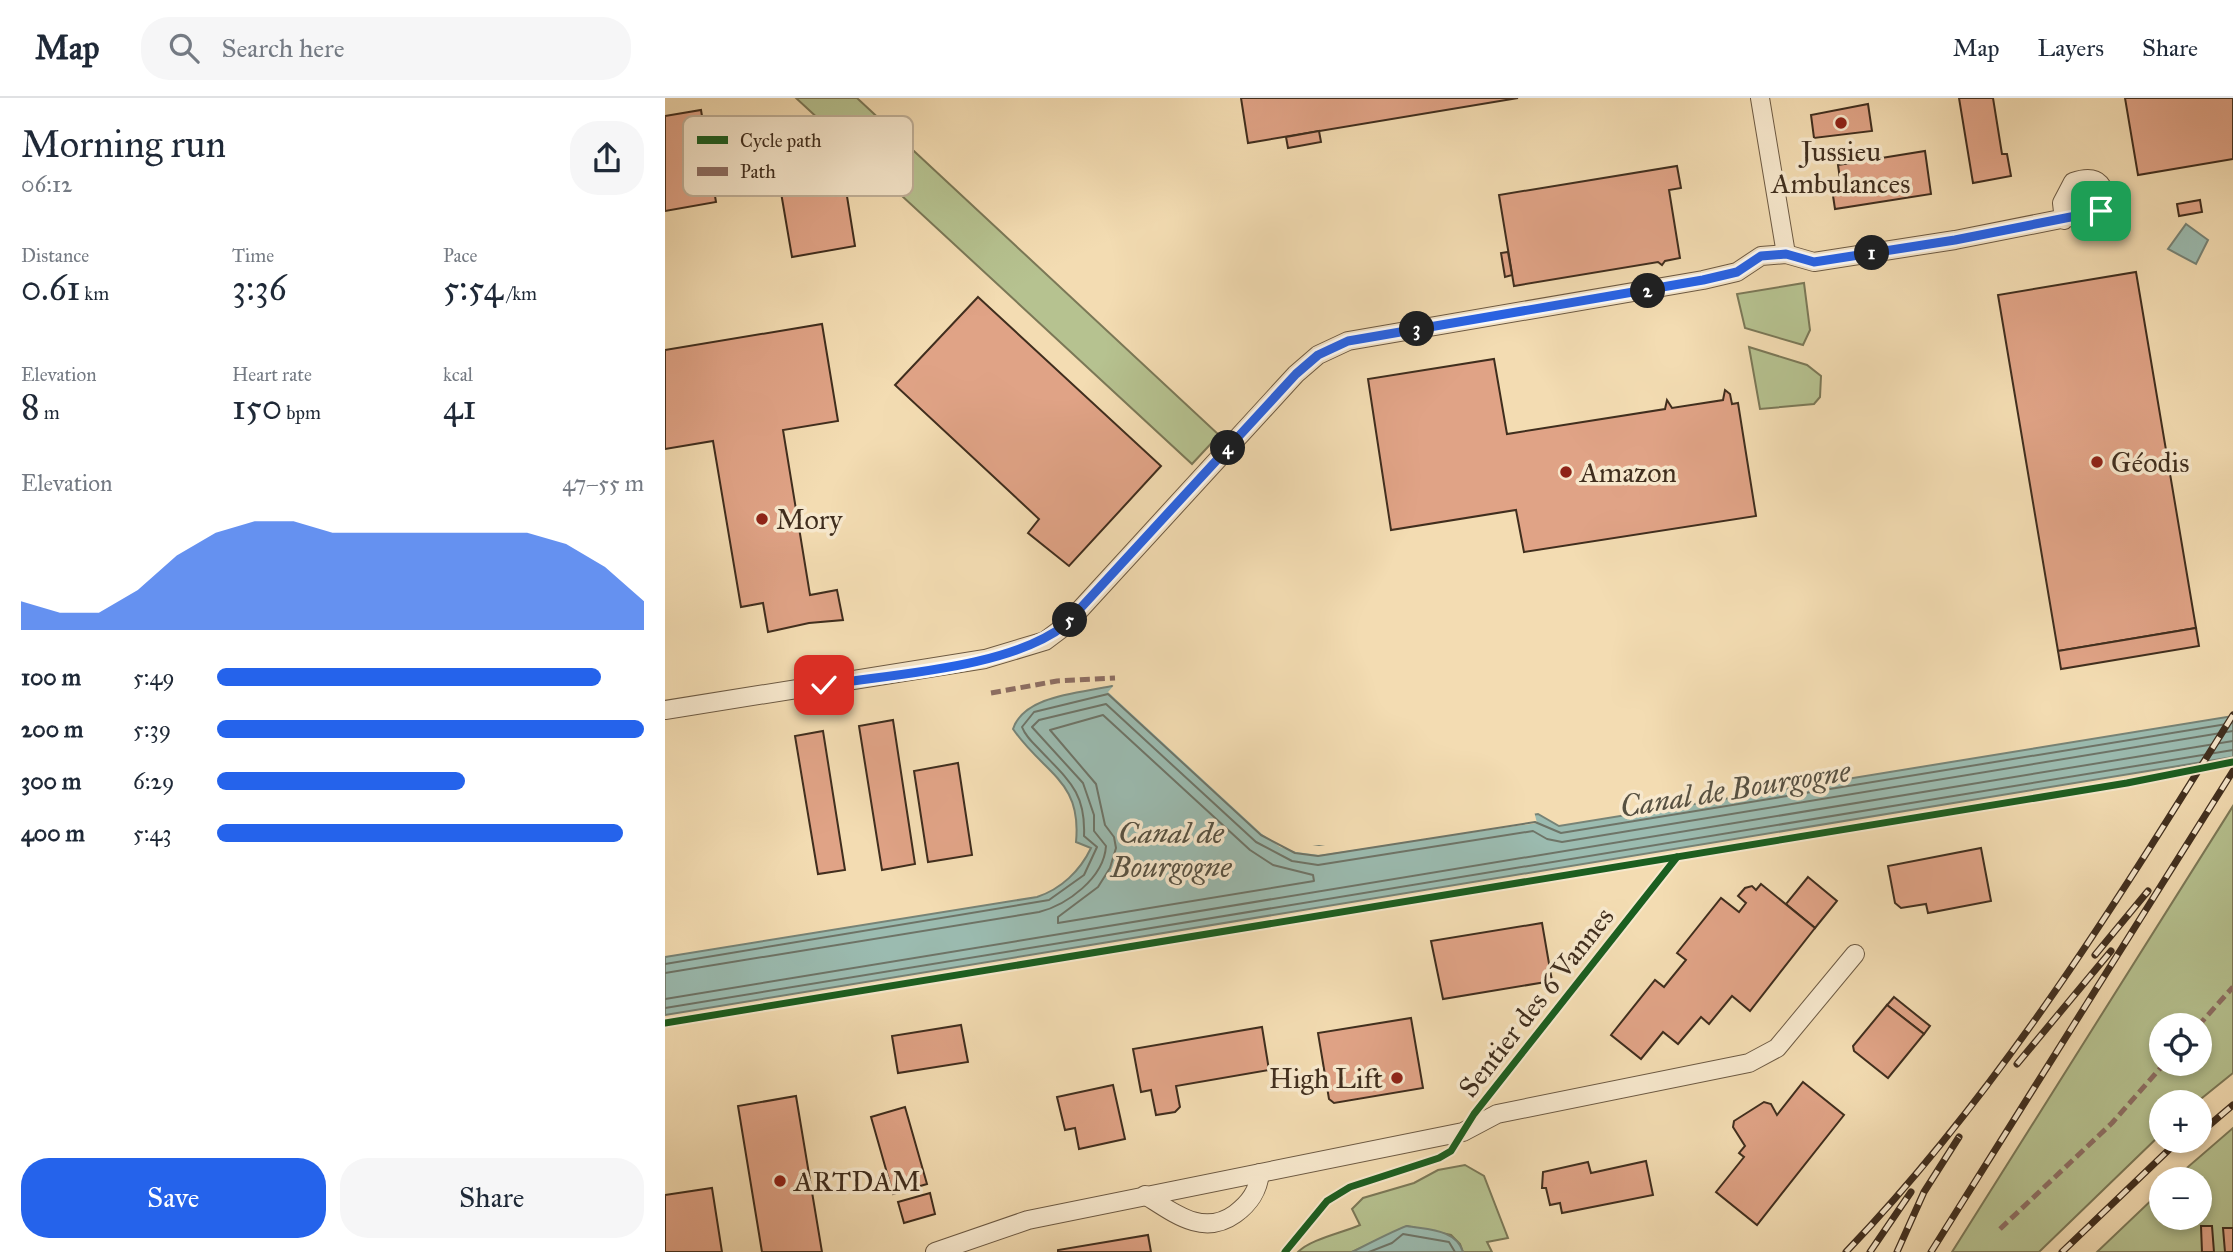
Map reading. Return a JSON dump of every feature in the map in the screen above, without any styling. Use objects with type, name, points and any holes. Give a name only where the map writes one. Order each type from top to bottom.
[{"type":"street","points":[[1761,98],[1786,254]]},
{"type":"street","points":[[665,710],[985,659],[1045,641],[1065,625],[1296,374],[1318,355],[1348,341],[1691,283],[1737,272],[1761,256],[1786,254],[1814,262],[2064,220]]},
{"type":"street","points":[[935,1252],[1028,1220],[1464,1132],[1497,1114],[1749,1063],[1777,1048],[1854,954]]},
{"type":"street","points":[[1145,1195],[1180,1217],[1205,1225],[1224,1222],[1241,1210],[1258,1190],[1260,1173]]},
{"type":"green space","points":[[796,98],[857,98],[876,116],[815,116]]},
{"type":"green space","points":[[913,150],[1219,435],[1192,464],[902,196],[913,196]]},
{"type":"green space","points":[[1804,283],[1810,330],[1803,345],[1745,328],[1737,294]]},
{"type":"green space","points":[[1749,347],[1807,365],[1821,376],[1820,397],[1814,404],[1760,409]]},
{"type":"green space","points":[[2233,806],[2233,1073],[2212,1090],[2149,1090],[2149,1146],[2039,1252],[1952,1252]]},
{"type":"green space","points":[[2233,1128],[2233,1252],[2097,1252],[2149,1202],[2149,1230],[2212,1230],[2212,1167],[2188,1167],[2204,1153],[2212,1153],[2212,1146]]},
{"type":"green space","points":[[1465,1165],[1484,1176],[1508,1238],[1487,1242],[1492,1252],[1463,1252],[1460,1244],[1451,1235],[1407,1226],[1352,1252],[1298,1252],[1319,1240],[1360,1225],[1352,1209],[1363,1198],[1414,1183],[1438,1170]]},
{"type":"water","points":[[2186,224],[2208,240],[2196,264],[2168,249]]},
{"type":"water","name":"Canal de Bourgogne","points":[[1112,686],[1266,829],[1298,846],[1339,846],[1538,814],[1559,826],[2233,716],[2233,757],[665,1015],[665,957],[1037,897],[1062,884],[1075,872],[1091,848],[1076,842],[1076,821],[1067,791],[1013,729],[1019,718],[1041,702]]},
{"type":"water","points":[[1407,1226],[1448,1235],[1459,1244],[1463,1252],[1352,1252]]},
{"type":"pier","points":[[1115,684],[1268,826],[1299,843],[1319,846],[1534,811],[1537,823],[1319,855],[1280,847],[1262,834],[1108,692]]},
{"type":"building","points":[[1241,98],[1518,98],[1248,143]]},
{"type":"building","points":[[1959,98],[1993,98],[2002,154],[2007,154],[2011,176],[1973,183]]},
{"type":"building","points":[[2125,98],[2233,98],[2233,159],[2138,175]]},
{"type":"building","name":"Jussieu Ambulances","points":[[1868,104],[1872,131],[1814,138],[1811,115]]},
{"type":"building","points":[[701,110],[702,116],[683,116],[683,196],[715,196],[716,202],[665,211],[665,116]]},
{"type":"building","points":[[1319,131],[1321,142],[1288,148],[1286,137]]},
{"type":"building","points":[[1925,151],[1931,194],[1835,209],[1832,189],[1836,189],[1837,180],[1840,179],[1838,165]]},
{"type":"building","points":[[1677,166],[1681,188],[1669,190],[1680,258],[1665,261],[1662,265],[1658,262],[1514,286],[1499,195]]},
{"type":"building","points":[[782,196],[847,196],[855,246],[792,257]]},
{"type":"building","points":[[2200,200],[2202,212],[2179,216],[2177,204]]},
{"type":"building","points":[[1508,252],[1512,275],[1505,277],[1501,253]]},
{"type":"building","name":"Géodis","points":[[2136,272],[2196,628],[2058,651],[1998,295]]},
{"type":"building","points":[[978,297],[1161,466],[1069,566],[1028,533],[1039,519],[895,385]]},
{"type":"building","name":"Mory","points":[[822,324],[838,421],[783,430],[810,595],[837,590],[843,620],[809,623],[768,632],[763,603],[741,607],[713,441],[665,449],[665,350]]},
{"type":"building","name":"Amazon","points":[[1494,359],[1507,434],[1665,409],[1667,400],[1672,408],[1723,400],[1725,390],[1730,394],[1732,404],[1738,403],[1756,516],[1524,552],[1516,510],[1391,530],[1368,379]]},
{"type":"building","points":[[2196,628],[2199,646],[2061,669],[2058,651]]},
{"type":"building","points":[[893,720],[915,864],[882,870],[859,726]]},
{"type":"building","points":[[823,731],[845,870],[818,874],[795,736]]},
{"type":"building","points":[[958,763],[972,855],[928,862],[914,771]]},
{"type":"building","points":[[1981,848],[1991,901],[1928,913],[1926,904],[1901,908],[1895,903],[1888,866]]},
{"type":"building","points":[[1808,877],[1837,901],[1815,928],[1786,904]]},
{"type":"building","points":[[1761,884],[1815,928],[1750,1011],[1732,996],[1709,1024],[1701,1017],[1678,1044],[1663,1032],[1641,1059],[1611,1035],[1655,980],[1664,987],[1686,960],[1677,953],[1721,898],[1739,912],[1746,903],[1738,896],[1745,888],[1752,886],[1756,890]]},
{"type":"building","points":[[1542,923],[1552,981],[1443,999],[1431,941]]},
{"type":"building","points":[[1894,997],[1930,1026],[1924,1034],[1887,1005]]},
{"type":"building","points":[[1887,1005],[1924,1034],[1888,1078],[1854,1051],[1853,1046]]},
{"type":"building","points":[[1411,1018],[1423,1088],[1334,1103],[1329,1099],[1318,1033]]},
{"type":"building","points":[[961,1025],[968,1062],[898,1073],[892,1036]]},
{"type":"building","points":[[1262,1027],[1269,1070],[1176,1086],[1180,1107],[1175,1112],[1156,1115],[1151,1090],[1141,1092],[1133,1049]]},
{"type":"building","points":[[1803,1082],[1844,1115],[1757,1225],[1716,1192],[1744,1157],[1739,1153],[1745,1146],[1733,1127],[1734,1121],[1764,1102],[1771,1104],[1777,1115]]},
{"type":"building","points":[[1113,1085],[1125,1139],[1079,1149],[1075,1128],[1065,1130],[1057,1097]]},
{"type":"building","points":[[796,1096],[822,1252],[762,1252],[738,1106]]},
{"type":"building","points":[[905,1107],[927,1184],[893,1194],[871,1117]]},
{"type":"building","points":[[1646,1161],[1653,1195],[1562,1213],[1560,1203],[1550,1205],[1546,1188],[1542,1188],[1543,1172],[1588,1162],[1591,1173]]},
{"type":"building","points":[[712,1188],[722,1252],[665,1252],[665,1195]]},
{"type":"building","points":[[930,1193],[935,1214],[904,1223],[898,1202]]},
{"type":"building","points":[[2212,1226],[2214,1252],[2202,1252],[2201,1230],[2212,1230]]},
{"type":"building","points":[[2223,1228],[2233,1228],[2233,1252],[2225,1252]]},
{"type":"building","points":[[1148,1235],[1151,1252],[1058,1252],[1058,1250]]},
{"type":"railway","points":[[1846,1252],[1955,1127],[2005,1061],[2100,925],[2233,715]]},
{"type":"railway","points":[[1931,1252],[2233,771]]},
{"type":"railway","points":[[2095,955],[2148,891]]},
{"type":"railway","points":[[2017,1064],[2111,951]]},
{"type":"railway","points":[[2212,1123],[2233,1105]]},
{"type":"railway","points":[[1897,1252],[1924,1192],[1959,1137]]},
{"type":"railway","points":[[2062,1252],[2165,1153]]},
{"type":"railway","points":[[1870,1252],[1911,1192]]},
{"type":"marked path","points":[[991,693],[1057,681],[1115,678]]},
{"type":"marked path","points":[[2210,1013],[2233,987]]},
{"type":"marked path","points":[[2000,1229],[2112,1123],[2153,1076]]},
{"type":"cycle path","points":[[665,1023],[2127,783],[2233,762]]},
{"type":"cycle path","name":"Sentier des 6 Vannes","points":[[1285,1252],[1327,1201],[1350,1187],[1439,1158],[1451,1151],[1474,1114],[1677,857]]},
{"type":"place","name":"Jussieu Ambulances","points":[[1841,123]]},
{"type":"place","name":"Géodis","points":[[2097,462]]},
{"type":"place","name":"Amazon","points":[[1566,472]]},
{"type":"place","name":"Mory","points":[[762,519]]},
{"type":"place","name":"High Lift","points":[[1397,1078]]},
{"type":"place","name":"ARTDAM","points":[[780,1181]]},
{"type":"route","points":[[824,685],[985,659],[1045,641],[1065,625],[1296,374],[1318,355],[1348,341],[1703,280],[1737,272],[1761,256],[1786,254],[1814,262],[1955,240],[2101,211]]}]
